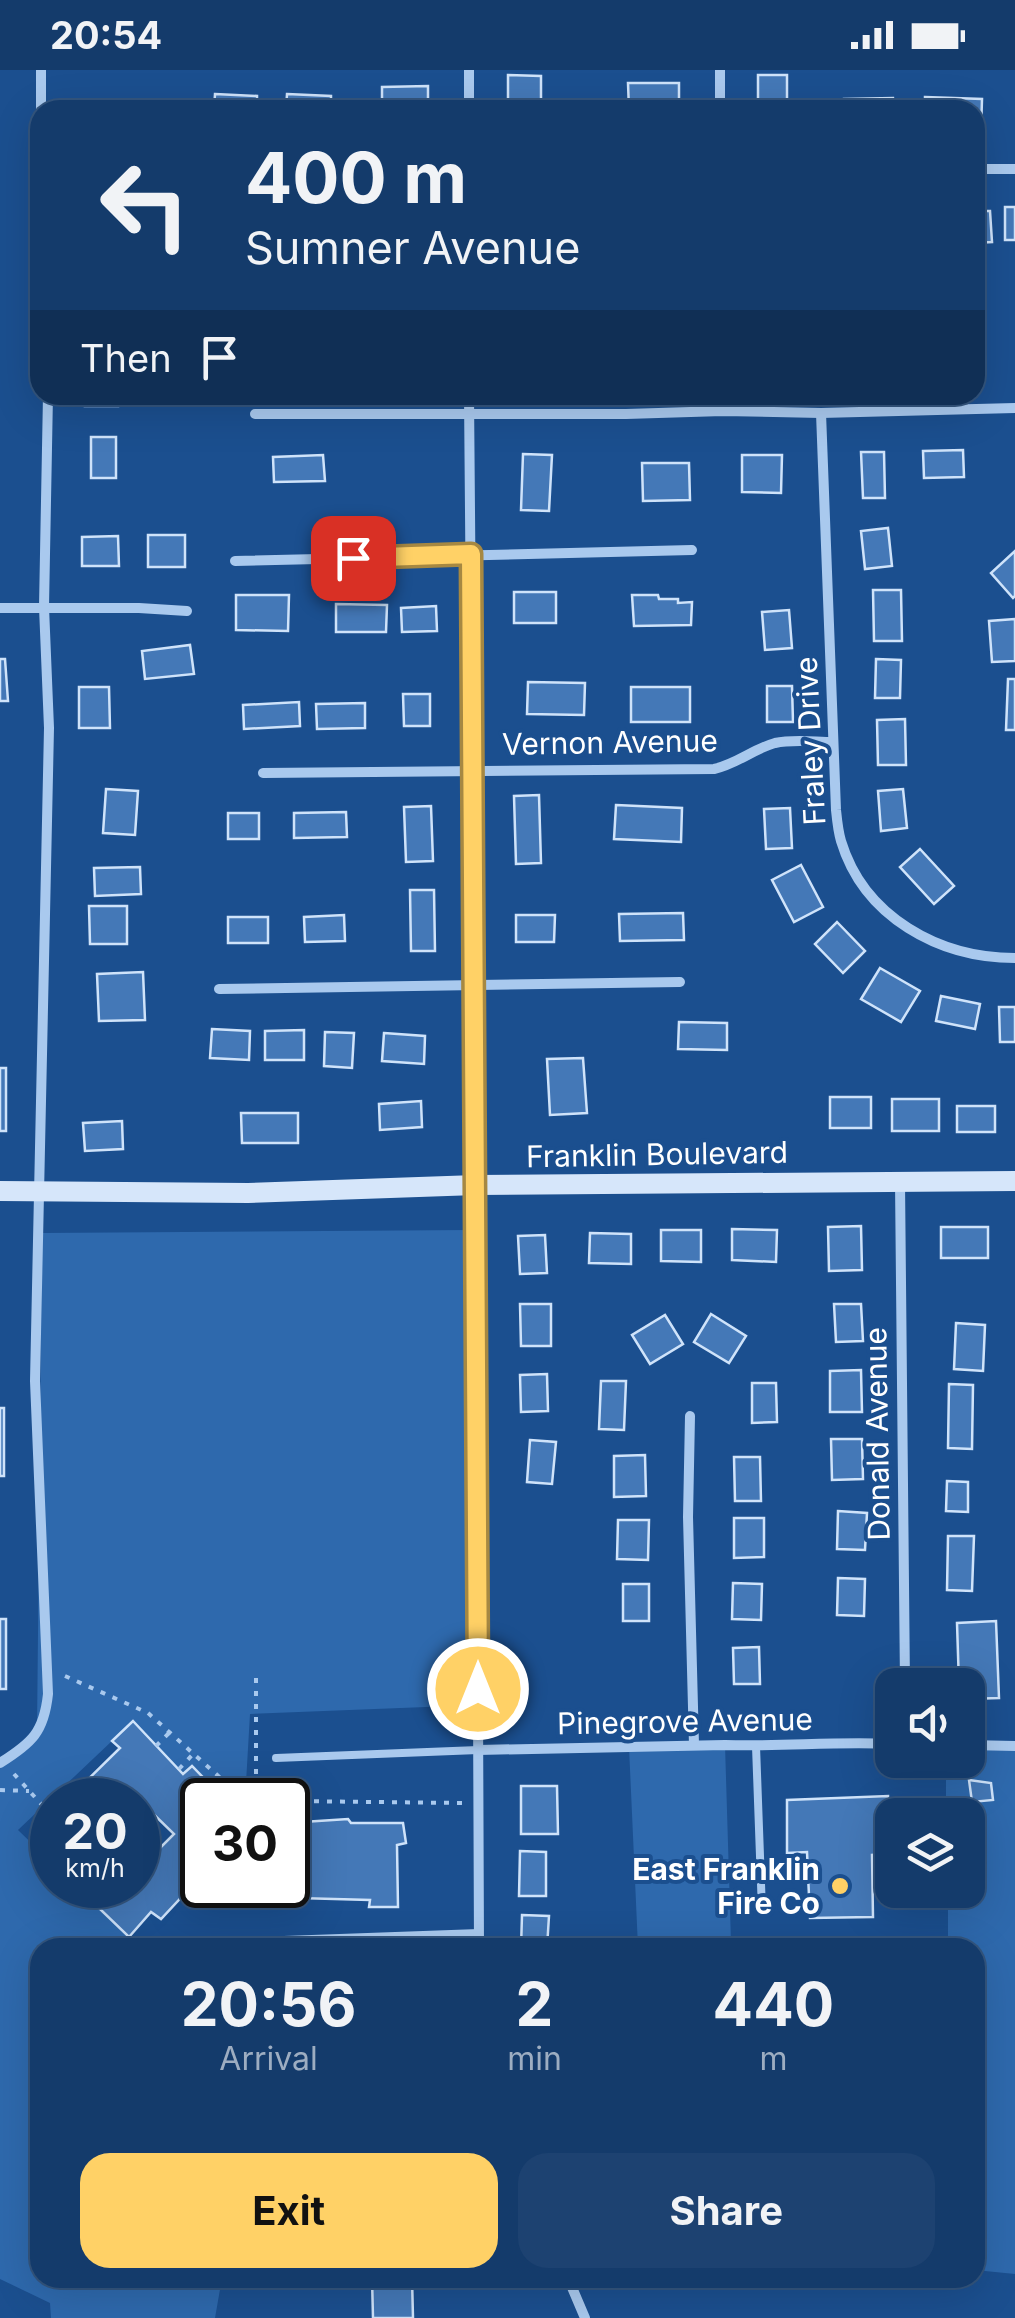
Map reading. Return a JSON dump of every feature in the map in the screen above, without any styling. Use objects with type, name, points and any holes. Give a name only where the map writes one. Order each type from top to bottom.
[{"type":"street","points":[[40,70],[41,100]]},
{"type":"street","points":[[468,100],[469,70]]},
{"type":"street","points":[[720,70],[720,100]]},
{"type":"street","points":[[985,168],[1015,168]]},
{"type":"street","points":[[0,1763],[34,1739],[46,1714],[48,1694],[36,1380],[49,728],[44,607],[48,405]]},
{"type":"street","points":[[469,405],[479,1938]]},
{"type":"street","points":[[723,405],[723,411]]},
{"type":"street","points":[[255,414],[822,413],[1015,408]]},
{"type":"street","name":"Fraley Drive","points":[[822,413],[836,810],[841,840],[854,874],[878,906],[918,935],[964,954],[1015,958]]},
{"type":"street","points":[[235,561],[692,550]]},
{"type":"street","points":[[0,608],[187,612]]},
{"type":"street","name":"Vernon Avenue","points":[[262,773],[714,769],[779,742],[833,742]]},
{"type":"street","points":[[218,989],[680,982]]},
{"type":"street","name":"Franklin Boulevard","points":[[0,1191],[248,1193],[476,1185],[1015,1181]]},
{"type":"street","name":"Donald Avenue","points":[[900,1182],[905,1668]]},
{"type":"street","points":[[690,1416],[688,1517],[694,1745]]},
{"type":"street","name":"Pinegrove Avenue","points":[[478,1750],[875,1743]]},
{"type":"street","points":[[985,1746],[1015,1746]]},
{"type":"street","points":[[572,2288],[584,2318]]},
{"type":"lane","points":[[756,1746],[762,1911]]},
{"type":"lane","points":[[276,1758],[478,1750]]},
{"type":"lane","points":[[340,1938],[479,1933]]},
{"type":"path","points":[[65,1676],[148,1713],[221,1778]]},
{"type":"path","points":[[256,1676],[256,1778]]},
{"type":"path","points":[[156,1746],[171,1731]]},
{"type":"path","points":[[179,1769],[194,1753]]},
{"type":"path","points":[[14,1774],[29,1791]]},
{"type":"path","points":[[0,1790],[29,1791]]},
{"type":"path","points":[[310,1801],[463,1803]]},
{"type":"shaded area","points":[[470,1230],[477,1705],[250,1714],[246,1778],[204,1778],[192,1766],[183,1774],[132,1722],[73,1778],[30,1778],[30,1819],[18,1830],[30,1842],[30,1908],[99,1908],[131,1938],[30,1938],[30,2288],[220,2288],[215,2318],[51,2318],[50,2303],[0,2279],[0,1758],[37,1732],[42,1233]]},
{"type":"shaded area","points":[[725,1745],[731,1938],[638,1938],[629,1747]]},
{"type":"shaded area","points":[[985,1745],[1015,1746],[1015,2274],[985,2271],[985,1938],[948,1938],[948,1908],[985,1908],[985,1798],[946,1798],[946,1778],[985,1778]]},
{"type":"building","points":[[508,75],[541,76],[541,100],[508,100]]},
{"type":"building","points":[[758,75],[787,75],[787,100],[758,100]]},
{"type":"building","points":[[628,83],[679,83],[679,100],[629,100]]},
{"type":"building","points":[[428,86],[428,100],[382,100],[382,87]]},
{"type":"building","points":[[215,94],[257,96],[257,100],[215,100]]},
{"type":"building","points":[[287,94],[331,96],[331,100],[287,100]]},
{"type":"building","points":[[925,97],[982,99],[982,100]]},
{"type":"building","points":[[893,98],[893,100],[844,100]]},
{"type":"building","points":[[1005,207],[1015,207],[1015,240],[1005,240]]},
{"type":"building","points":[[985,211],[990,211],[992,242],[985,242]]},
{"type":"building","points":[[91,437],[116,437],[116,478],[91,478]]},
{"type":"building","points":[[963,450],[964,477],[924,478],[923,451]]},
{"type":"building","points":[[861,452],[884,452],[885,498],[863,498]]},
{"type":"building","points":[[523,454],[552,455],[549,511],[521,510]]},
{"type":"building","points":[[323,455],[325,481],[274,482],[273,457]]},
{"type":"building","points":[[742,455],[782,455],[781,493],[742,492]]},
{"type":"building","points":[[642,463],[689,463],[690,500],[643,501]]},
{"type":"building","points":[[888,528],[892,566],[865,569],[861,531]]},
{"type":"building","points":[[148,535],[185,535],[185,567],[148,567]]},
{"type":"building","points":[[118,536],[119,566],[82,566],[82,537]]},
{"type":"building","points":[[1015,551],[1015,596],[1013,598],[991,573]]},
{"type":"building","points":[[873,590],[901,590],[902,641],[874,641]]},
{"type":"building","points":[[514,592],[556,592],[556,623],[514,623]]},
{"type":"building","points":[[236,595],[289,595],[288,631],[236,630]]},
{"type":"building","points":[[632,595],[658,595],[659,599],[678,599],[678,603],[692,602],[691,625],[634,626]]},
{"type":"building","points":[[336,604],[387,605],[386,632],[336,632]]},
{"type":"building","points":[[436,606],[437,631],[402,632],[401,608]]},
{"type":"building","points":[[789,610],[792,648],[765,650],[762,612]]},
{"type":"building","points":[[1015,619],[1015,661],[992,662],[989,621]]},
{"type":"building","points":[[190,645],[194,674],[145,679],[142,651]]},
{"type":"building","points":[[0,659],[5,659],[8,701],[0,701]]},
{"type":"building","points":[[876,659],[901,660],[900,698],[875,698]]},
{"type":"building","points":[[1008,679],[1015,679],[1015,730],[1006,730]]},
{"type":"building","points":[[528,682],[585,683],[584,715],[527,714]]},
{"type":"building","points":[[767,686],[792,686],[793,722],[767,722]]},
{"type":"building","points":[[79,687],[109,687],[110,728],[79,728]]},
{"type":"building","points":[[631,687],[690,687],[690,722],[631,722]]},
{"type":"building","points":[[403,694],[430,694],[430,726],[404,726]]},
{"type":"building","points":[[299,702],[300,726],[244,729],[243,705]]},
{"type":"building","points":[[365,703],[365,728],[317,729],[316,704]]},
{"type":"building","points":[[905,719],[906,765],[878,765],[877,720]]},
{"type":"building","points":[[106,789],[138,791],[135,835],[103,833]]},
{"type":"building","points":[[903,789],[907,828],[881,831],[878,791]]},
{"type":"building","points":[[539,795],[541,863],[516,864],[514,796]]},
{"type":"building","points":[[616,805],[682,808],[681,842],[614,839]]},
{"type":"building","points":[[431,806],[433,861],[406,862],[404,807]]},
{"type":"building","points":[[790,808],[792,848],[766,849],[764,809]]},
{"type":"building","points":[[346,812],[347,837],[294,838],[294,813]]},
{"type":"building","points":[[228,813],[259,813],[259,839],[228,839]]},
{"type":"building","points":[[920,849],[954,886],[934,904],[900,867]]},
{"type":"building","points":[[801,865],[823,907],[794,922],[772,880]]},
{"type":"building","points":[[140,867],[141,894],[95,896],[94,868]]},
{"type":"building","points":[[410,890],[434,890],[435,951],[411,951]]},
{"type":"building","points":[[89,906],[127,906],[127,944],[90,944]]},
{"type":"building","points":[[683,913],[684,940],[620,941],[619,914]]},
{"type":"building","points":[[344,915],[345,941],[305,942],[304,917]]},
{"type":"building","points":[[516,915],[555,915],[554,942],[516,942]]},
{"type":"building","points":[[228,917],[268,917],[268,943],[228,943]]},
{"type":"building","points":[[837,922],[865,951],[843,973],[815,944]]},
{"type":"building","points":[[880,968],[920,991],[901,1022],[861,999]]},
{"type":"building","points":[[143,972],[145,1020],[99,1021],[97,974]]},
{"type":"building","points":[[941,996],[980,1004],[975,1029],[936,1021]]},
{"type":"building","points":[[999,1007],[1015,1007],[1015,1042],[1000,1042]]},
{"type":"building","points":[[679,1022],[727,1023],[727,1050],[678,1049]]},
{"type":"building","points":[[212,1029],[250,1031],[249,1060],[210,1058]]},
{"type":"building","points":[[304,1030],[304,1060],[265,1060],[265,1031]]},
{"type":"building","points":[[325,1032],[354,1033],[352,1068],[324,1066]]},
{"type":"building","points":[[384,1033],[425,1036],[424,1064],[382,1061]]},
{"type":"building","points":[[583,1058],[587,1113],[550,1115],[547,1059]]},
{"type":"building","points":[[0,1068],[6,1068],[6,1131],[0,1131]]},
{"type":"building","points":[[830,1097],[871,1097],[871,1128],[830,1128]]},
{"type":"building","points":[[892,1099],[939,1099],[939,1131],[892,1131]]},
{"type":"building","points":[[421,1101],[422,1127],[380,1130],[379,1104]]},
{"type":"building","points":[[957,1106],[995,1106],[995,1132],[957,1132]]},
{"type":"building","points":[[241,1113],[298,1113],[298,1143],[242,1143]]},
{"type":"building","points":[[122,1121],[123,1149],[85,1151],[83,1123]]},
{"type":"building","points":[[861,1226],[862,1270],[829,1271],[828,1227]]},
{"type":"building","points":[[941,1227],[988,1227],[988,1258],[941,1258]]},
{"type":"building","points":[[732,1229],[777,1230],[776,1262],[732,1260]]},
{"type":"building","points":[[661,1230],[701,1230],[701,1262],[661,1261]]},
{"type":"building","points":[[590,1233],[631,1234],[631,1264],[589,1263]]},
{"type":"building","points":[[545,1235],[547,1273],[520,1274],[518,1236]]},
{"type":"building","points":[[520,1304],[551,1304],[551,1346],[521,1346]]},
{"type":"building","points":[[834,1304],[861,1304],[863,1341],[836,1342]]},
{"type":"building","points":[[711,1314],[746,1336],[729,1363],[694,1342]]},
{"type":"building","points":[[665,1315],[683,1344],[650,1364],[632,1335]]},
{"type":"building","points":[[956,1323],[985,1325],[983,1371],[954,1369]]},
{"type":"building","points":[[861,1370],[862,1412],[830,1412],[830,1371]]},
{"type":"building","points":[[547,1374],[548,1411],[521,1412],[520,1375]]},
{"type":"building","points":[[601,1381],[626,1381],[624,1430],[599,1429]]},
{"type":"building","points":[[752,1383],[776,1383],[777,1422],[752,1423]]},
{"type":"building","points":[[949,1384],[973,1385],[972,1449],[948,1448]]},
{"type":"building","points":[[0,1408],[4,1408],[4,1476],[0,1476]]},
{"type":"building","points":[[831,1439],[862,1439],[863,1479],[832,1480]]},
{"type":"building","points":[[530,1440],[556,1442],[552,1484],[527,1482]]},
{"type":"building","points":[[645,1455],[646,1496],[614,1497],[614,1456]]},
{"type":"building","points":[[734,1457],[760,1457],[761,1501],[735,1501]]},
{"type":"building","points":[[947,1481],[968,1482],[968,1512],[946,1511]]},
{"type":"building","points":[[838,1511],[867,1513],[865,1550],[837,1549]]},
{"type":"building","points":[[734,1518],[764,1518],[764,1557],[734,1558]]},
{"type":"building","points":[[618,1520],[649,1520],[648,1560],[617,1559]]},
{"type":"building","points":[[948,1536],[974,1536],[972,1591],[947,1590]]},
{"type":"building","points":[[838,1578],[865,1579],[864,1616],[837,1615]]},
{"type":"building","points":[[733,1583],[762,1584],[761,1620],[732,1619]]},
{"type":"building","points":[[623,1584],[649,1584],[649,1621],[623,1621]]},
{"type":"building","points":[[0,1619],[6,1619],[6,1689],[0,1689]]},
{"type":"building","points":[[996,1621],[999,1698],[985,1698],[985,1668],[958,1668],[957,1623]]},
{"type":"building","points":[[759,1647],[760,1684],[734,1684],[733,1648]]},
{"type":"building","points":[[133,1721],[183,1774],[192,1766],[204,1778],[180,1778],[180,1899],[161,1919],[151,1912],[129,1937],[99,1908],[160,1908],[160,1848],[174,1834],[160,1820],[160,1778],[89,1778],[120,1748],[112,1741]]},
{"type":"building","points":[[969,1780],[991,1783],[993,1800],[971,1798]]},
{"type":"building","points":[[521,1786],[557,1786],[558,1834],[521,1834]]},
{"type":"building","name":"East Franklin Fire Co","points":[[888,1796],[875,1798],[873,1917],[810,1918],[807,1852],[787,1853],[787,1800]]},
{"type":"building","points":[[348,1819],[351,1823],[403,1823],[406,1843],[397,1845],[398,1907],[369,1907],[370,1900],[310,1898],[310,1822]]},
{"type":"building","points":[[520,1851],[546,1852],[546,1896],[519,1896]]},
{"type":"building","points":[[522,1915],[549,1916],[548,1938],[521,1938]]},
{"type":"building","points":[[372,2288],[412,2288],[413,2318],[373,2318]]},
{"type":"place","name":"East Franklin Fire Co","points":[[840,1886]]},
{"type":"route","points":[[353,558],[471,554],[478,1689]]}]
